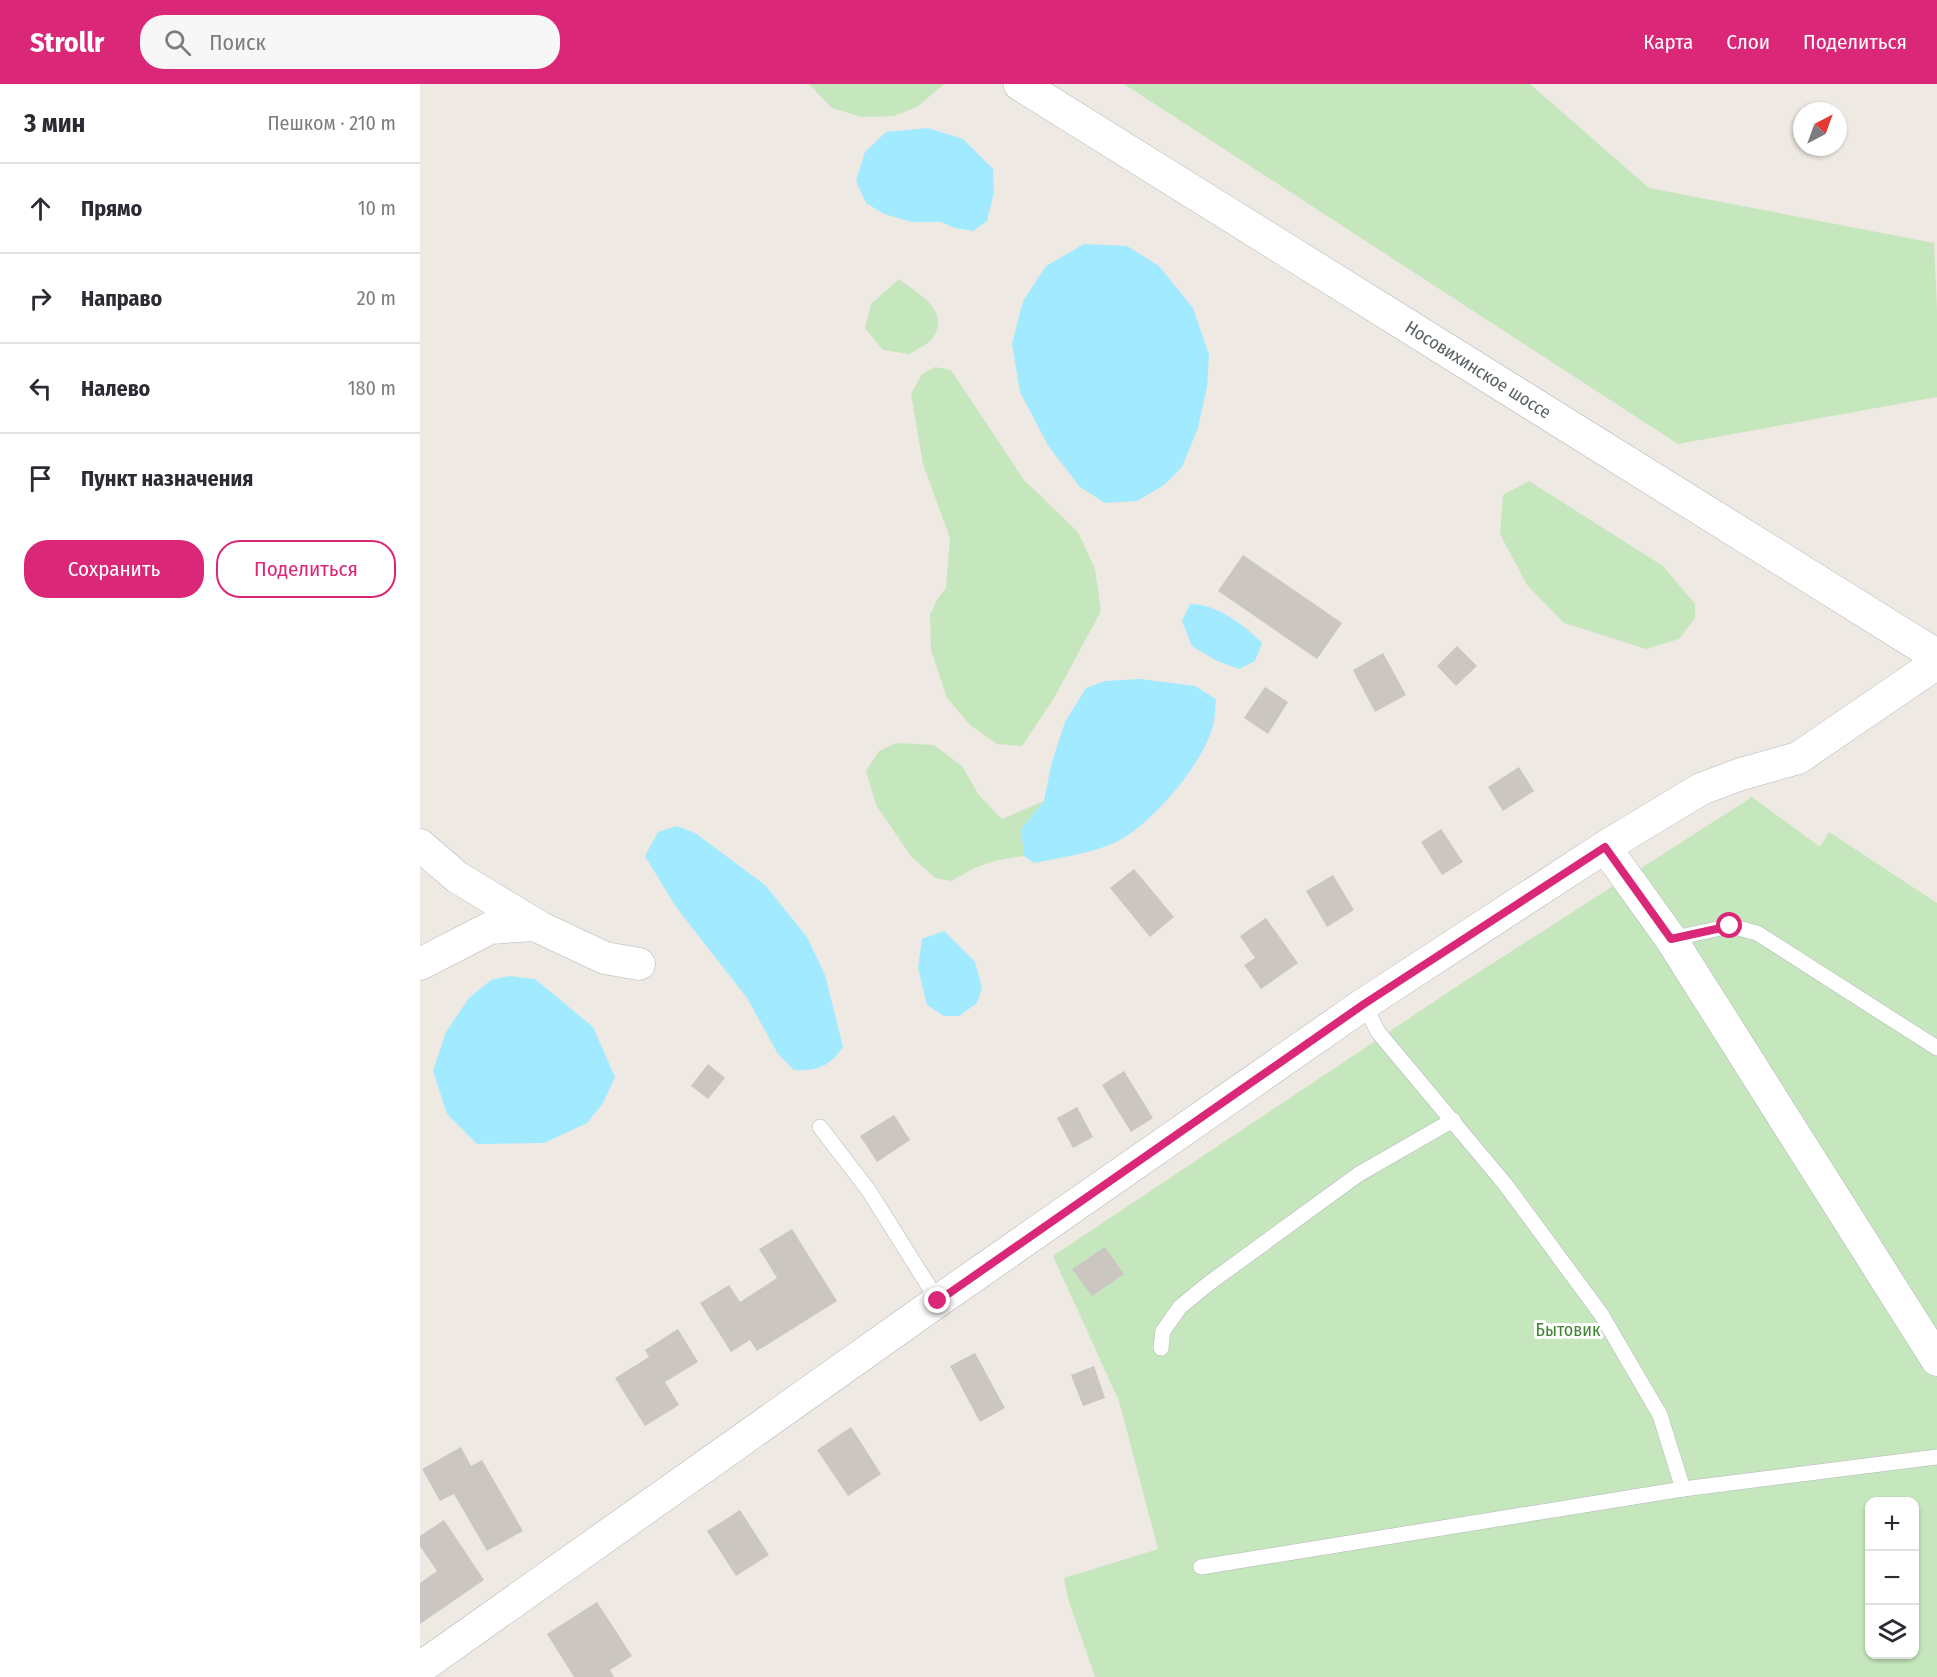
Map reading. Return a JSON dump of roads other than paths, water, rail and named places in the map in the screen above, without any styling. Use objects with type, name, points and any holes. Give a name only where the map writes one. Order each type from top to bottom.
[{"type":"main road","name":"Носовихинское шоссе","points":[[1020,84],[1937,656]]},
{"type":"street","points":[[420,1668],[938,1301],[1364,1004],[1605,847],[1701,789],[1741,774],[1798,758],[1937,663]]},
{"type":"street","points":[[420,845],[457,877],[534,925],[604,958],[639,964]]},
{"type":"street","points":[[1605,847],[1671,939],[1937,1360]]},
{"type":"street","points":[[420,964],[490,928],[534,925]]},
{"type":"lane","points":[[1671,939],[1730,926],[1757,933],[1937,1048]]},
{"type":"lane","points":[[1364,1004],[1378,1032],[1505,1184],[1601,1314],[1660,1415],[1683,1490]]},
{"type":"lane","points":[[1161,1348],[1163,1331],[1180,1307],[1208,1284],[1359,1174],[1453,1120]]},
{"type":"lane","points":[[820,1127],[869,1191],[938,1301]]},
{"type":"lane","points":[[1201,1567],[1683,1490],[1937,1456]]},
{"type":"water","points":[[928,128],[963,139],[993,169],[994,192],[987,221],[973,231],[955,228],[941,222],[912,222],[884,214],[866,203],[856,181],[865,152],[886,132]]},
{"type":"water","points":[[1084,244],[1127,246],[1159,266],[1193,308],[1209,355],[1207,387],[1198,428],[1182,467],[1164,485],[1137,501],[1105,503],[1080,487],[1049,447],[1020,392],[1012,344],[1023,301],[1046,266]]},
{"type":"water","points":[[1190,604],[1220,612],[1255,636],[1262,643],[1255,661],[1239,669],[1217,661],[1192,646],[1182,621]]},
{"type":"water","points":[[1140,679],[1195,686],[1216,699],[1213,726],[1198,758],[1187,776],[1159,809],[1128,835],[1095,850],[1034,863],[1024,856],[1021,829],[1044,801],[1051,765],[1065,722],[1086,688],[1105,681]]},
{"type":"water","points":[[677,826],[695,833],[765,885],[807,937],[825,975],[843,1047],[827,1063],[810,1070],[794,1070],[778,1054],[747,998],[676,907],[645,856],[658,832]]},
{"type":"water","points":[[944,931],[975,962],[982,988],[977,1003],[959,1016],[944,1016],[927,1005],[918,968],[922,939]]},
{"type":"water","points":[[509,976],[535,979],[593,1027],[615,1077],[603,1103],[587,1123],[544,1143],[477,1144],[447,1114],[433,1071],[446,1032],[469,998],[491,980]]},
{"type":"park label","name":"Бытовик","points":[[1568,1330]]}]
